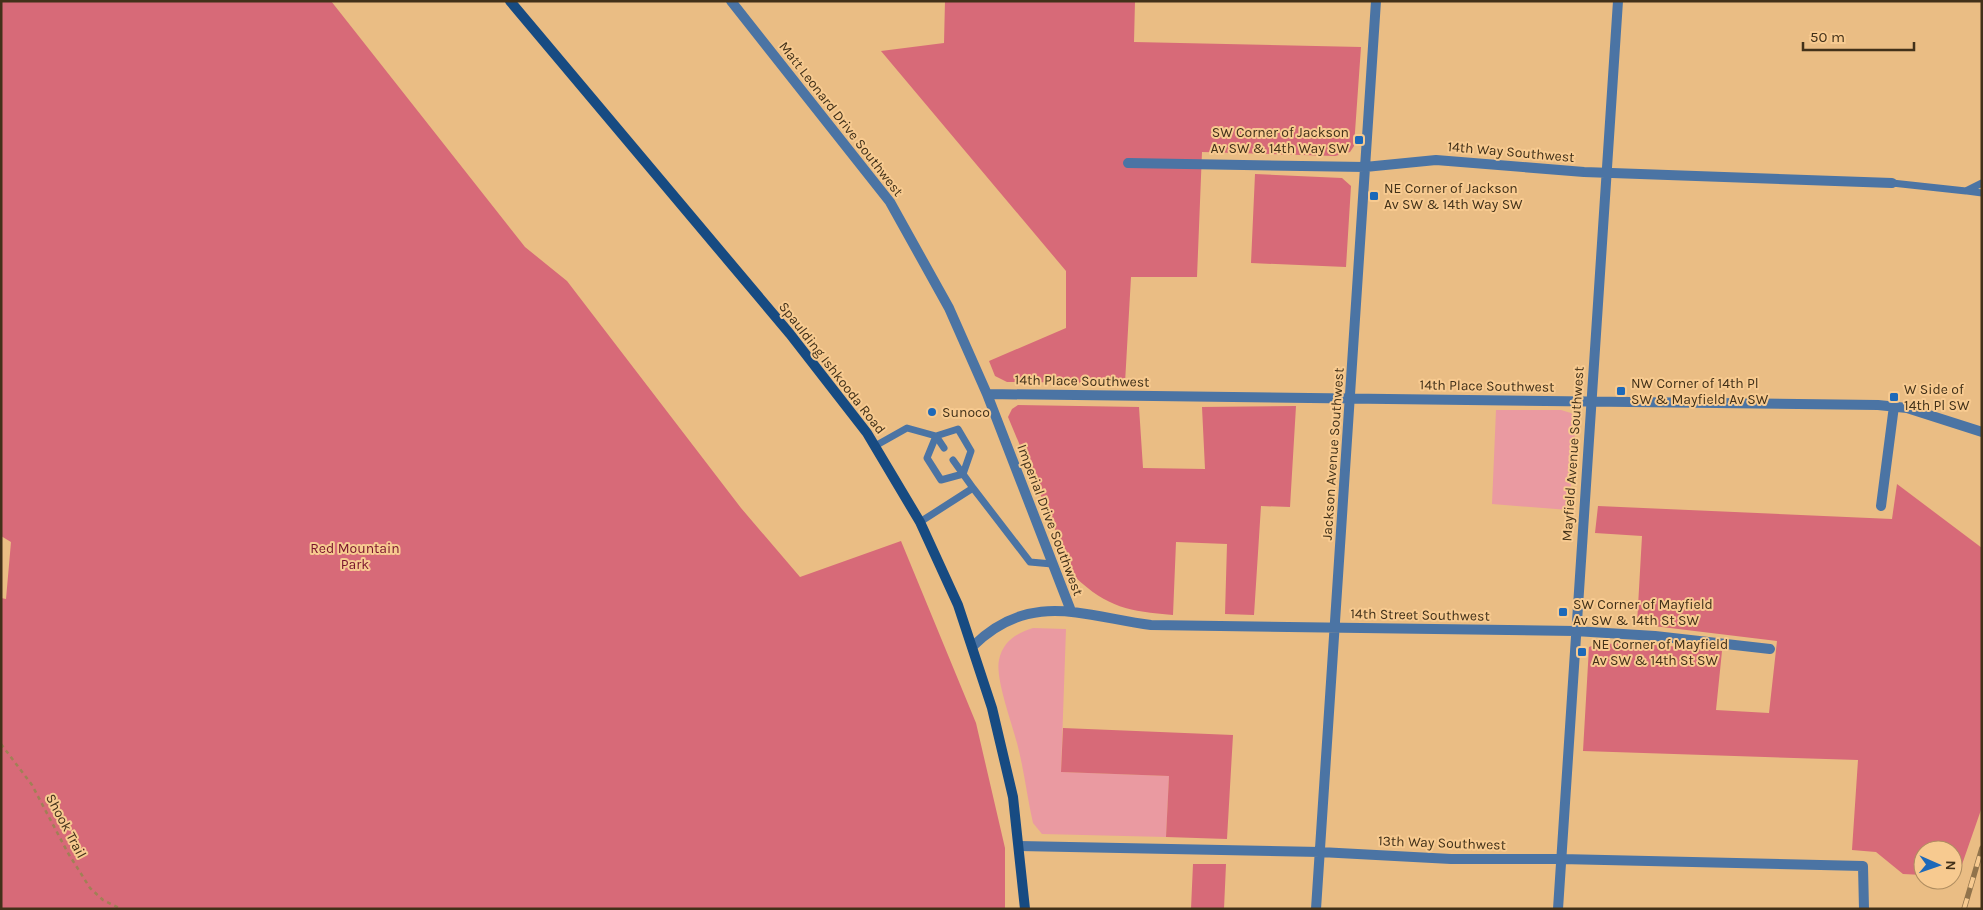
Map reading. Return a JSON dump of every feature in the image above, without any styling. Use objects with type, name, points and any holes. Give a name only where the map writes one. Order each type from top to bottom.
[{"type":"street","name":"Spaulding Ishkooda Road","points":[[510,1],[790,334],[874,446],[920,522],[954,597],[973,646],[1004,752],[1019,846],[1025,909]]},
{"type":"street","name":"Matt Leonard Drive Southwest","points":[[731,1],[890,202],[949,308],[987,394]]},
{"type":"street","name":"Jackson Avenue Southwest","points":[[1316,909],[1376,1]]},
{"type":"street","name":"Mayfield Avenue Southwest","points":[[1558,909],[1618,1]]},
{"type":"street","name":"14th Way Southwest","points":[[1128,163],[1365,167],[1436,160],[1607,173],[1892,183]]},
{"type":"street","name":"14th Place Southwest","points":[[987,394],[1894,406],[1916,410],[1982,432]]},
{"type":"street","name":"Imperial Drive Southwest","points":[[973,646],[1004,622],[1041,612],[1071,611],[987,394]]},
{"type":"street","points":[[1882,506],[1894,406]]},
{"type":"street","name":"14th Street Southwest","points":[[1071,611],[1151,625],[1575,631],[1655,636],[1770,649]]},
{"type":"street","name":"13th Way Southwest","points":[[1019,846],[1320,852],[1451,859],[1560,859],[1863,866],[1864,909]]},
{"type":"lane","points":[[1892,183],[1982,193]]},
{"type":"lane","points":[[1966,191],[1982,183]]},
{"type":"lane","points":[[874,446],[908,428],[936,436],[958,429],[971,451],[963,474]]},
{"type":"lane","points":[[936,436],[944,448]]},
{"type":"lane","points":[[936,436],[927,458],[941,480],[963,474]]},
{"type":"lane","points":[[953,460],[1030,562],[1052,564]]},
{"type":"lane","points":[[920,522],[973,488]]},
{"type":"path","name":"Shook Trail","points":[[1,744],[32,785],[68,854],[90,888],[103,900],[121,909]]},
{"type":"shaded area","points":[[1496,410],[1561,410],[1571,413],[1576,419],[1569,510],[1492,504]]},
{"type":"shaded area","points":[[1033,628],[1066,629],[1061,772],[1169,776],[1166,837],[1042,834],[1033,823],[1019,753],[998,668],[1001,653],[1007,643],[1016,635]]},
{"type":"green space","name":"Red Mountain Park","points":[[1,1],[331,1],[525,247],[567,281],[741,508],[800,577],[901,541],[976,723],[1005,848],[1005,909],[1,909],[1,598],[6,599],[11,542],[1,536]]},
{"type":"green space","points":[[945,1],[1135,1],[1134,42],[1361,47],[1354,146],[1350,152],[1335,156],[1202,152],[1197,277],[1131,277],[1125,383],[1007,382],[995,376],[989,361],[1066,328],[1066,271],[881,51],[944,43]]},
{"type":"green space","points":[[1255,174],[1342,178],[1351,186],[1346,267],[1251,263]]},
{"type":"green space","points":[[1018,405],[1139,407],[1143,468],[1205,469],[1202,407],[1296,406],[1290,507],[1261,506],[1254,615],[1225,614],[1227,544],[1176,542],[1173,615],[1144,612],[1109,602],[1075,577],[1008,417],[1012,409]]},
{"type":"green space","points":[[1897,484],[1982,548],[1982,807],[1963,862],[1963,840],[1913,840],[1913,874],[1903,874],[1876,852],[1852,850],[1858,760],[1583,751],[1589,647],[1634,644],[1722,651],[1716,710],[1769,713],[1777,641],[1637,624],[1642,536],[1595,533],[1598,506],[1892,519]]},
{"type":"green space","points":[[1063,728],[1233,735],[1227,839],[1166,837],[1169,776],[1061,772]]},
{"type":"green space","points":[[1193,864],[1226,864],[1224,909],[1191,909]]},
{"type":"railway","points":[[1964,909],[1982,848]]},
{"type":"place","name":"SW Corner of Jackson Av SW & 14th Way SW","points":[[1359,140]]},
{"type":"place","name":"NE Corner of Jackson Av SW & 14th Way SW","points":[[1374,196]]},
{"type":"place","name":"NW Corner of 14th Pl SW & Mayfield Av SW","points":[[1621,391]]},
{"type":"place","name":"W Side of 14th Pl SW","points":[[1894,397]]},
{"type":"place","name":"Sunoco","points":[[932,412]]},
{"type":"place","name":"SW Corner of Mayfield Av SW & 14th St SW","points":[[1563,612]]},
{"type":"place","name":"NE Corner of Mayfield Av SW & 14th St SW","points":[[1582,652]]}]
